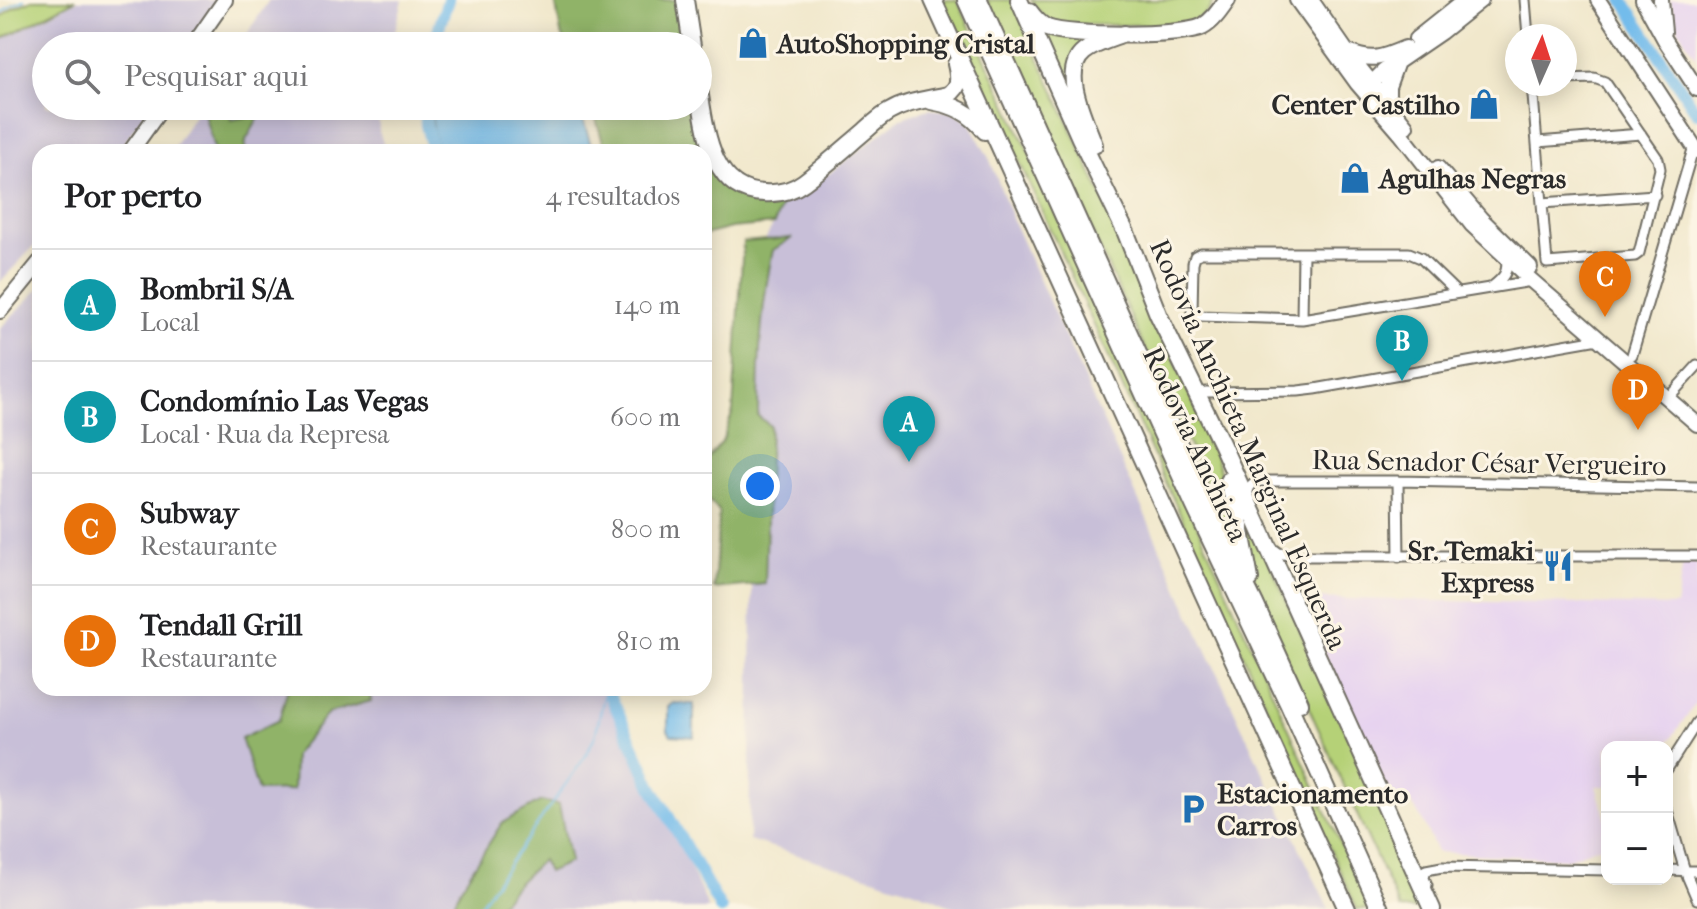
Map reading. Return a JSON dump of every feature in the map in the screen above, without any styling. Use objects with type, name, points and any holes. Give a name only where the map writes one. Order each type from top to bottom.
[{"type":"highway","name":"Rodovia Anchieta","points":[[966,0],[1380,909]]},
{"type":"highway","name":"Rodovia Anchieta","points":[[979,0],[1392,909]]},
{"type":"highway","points":[[1020,0],[1039,23],[1054,30],[1124,34],[1191,30],[1206,24],[1222,3]]},
{"type":"highway","name":"Rodovia Anchieta Marginal Esquerda","points":[[1020,0],[1080,138],[1126,233],[1158,314],[1221,443],[1433,909]]},
{"type":"highway","points":[[683,3],[689,32]]},
{"type":"highway","points":[[712,150],[716,163],[733,183],[745,190],[774,194],[802,184],[882,116],[901,105],[948,95],[959,83],[936,7]]},
{"type":"highway","points":[[936,7],[1347,909]]},
{"type":"highway","points":[[1124,34],[1081,55],[1074,68],[1073,79],[1075,93],[1126,233]]},
{"type":"highway","points":[[921,100],[946,104],[967,113],[1000,151]]},
{"type":"highway","points":[[705,120],[710,144]]},
{"type":"highway","points":[[1210,424],[1237,510],[1255,604]]},
{"type":"main road","points":[[203,32],[225,0]]},
{"type":"main road","points":[[214,32],[236,0]]},
{"type":"main road","points":[[1297,0],[1472,225],[1506,259],[1538,272],[1598,339],[1697,411]]},
{"type":"main road","points":[[1311,0],[1364,83],[1388,104],[1481,219],[1632,355],[1697,424]]},
{"type":"main road","points":[[1364,83],[1465,0]]},
{"type":"main road","points":[[1364,83],[1441,32],[1481,0]]},
{"type":"main road","points":[[1598,0],[1696,149]]},
{"type":"main road","points":[[1643,0],[1697,89]]},
{"type":"main road","points":[[1661,0],[1665,40]]},
{"type":"main road","points":[[1347,52],[1368,59],[1387,56],[1405,48]]},
{"type":"main road","points":[[1388,104],[1388,87],[1397,62]]},
{"type":"main road","points":[[126,144],[142,120]]},
{"type":"main road","points":[[136,144],[153,120]]},
{"type":"main road","points":[[0,311],[32,272]]},
{"type":"main road","points":[[0,320],[32,282]]},
{"type":"street","points":[[1525,0],[1527,24]]},
{"type":"street","points":[[1456,292],[1415,255],[1201,253],[1194,258],[1192,309],[1194,314],[1200,316],[1302,319],[1493,286],[1538,272],[1635,256],[1641,250],[1660,164],[1605,82],[1594,78],[1577,79]]},
{"type":"street","points":[[1533,96],[1542,203],[1538,272]]},
{"type":"street","points":[[1537,142],[1641,134]]},
{"type":"street","points":[[1632,355],[1696,149]]},
{"type":"street","points":[[1542,203],[1655,195]]},
{"type":"street","points":[[1302,319],[1303,253]]},
{"type":"street","points":[[1493,286],[1505,276],[1506,259]]},
{"type":"street","points":[[1200,403],[1206,392],[1315,389],[1598,339]]},
{"type":"street","points":[[1671,395],[1697,366]]},
{"type":"street","name":"Rua Senador César Vergueiro","points":[[1246,501],[1251,484],[1257,481],[1697,487]]},
{"type":"street","points":[[1398,481],[1399,557]]},
{"type":"street","points":[[1267,543],[1279,553],[1293,556],[1697,556]]},
{"type":"street","points":[[1673,762],[1692,738],[1697,722]]},
{"type":"street","points":[[1668,813],[1697,899]]},
{"type":"street","points":[[1398,837],[1416,860],[1442,867]]},
{"type":"street","points":[[1433,909],[1424,878],[1430,868],[1601,870]]},
{"type":"street","points":[[1673,870],[1697,871]]},
{"type":"shaded area","points":[[78,0],[221,0],[199,32],[32,32],[32,120],[140,120],[123,144],[32,144],[32,248],[0,282],[0,41]]},
{"type":"shaded area","points":[[269,0],[403,0],[395,32],[248,32]]},
{"type":"shaded area","points":[[1670,0],[1697,0],[1697,59],[1679,30]]},
{"type":"shaded area","points":[[929,109],[954,112],[969,122],[990,160],[1013,221],[1182,597],[1329,909],[957,909],[919,892],[749,840],[752,593],[763,244],[773,225],[774,207],[795,200],[901,118]]},
{"type":"shaded area","points":[[191,120],[379,120],[383,144],[176,144]]},
{"type":"shaded area","points":[[32,296],[32,696],[613,696],[709,909],[0,909],[0,328]]},
{"type":"shaded area","points":[[1683,563],[1697,563],[1697,701],[1669,741],[1601,741],[1601,786],[1596,786],[1601,803],[1601,846],[1566,859],[1437,852],[1409,799],[1393,803],[1298,598],[1676,606]]},
{"type":"green space","points":[[32,0],[75,0],[0,40],[0,18]]},
{"type":"green space","points":[[555,0],[619,3],[675,0],[683,32],[561,32]]},
{"type":"green space","points":[[943,0],[957,0],[1008,106],[1370,909],[1357,909],[1168,487]]},
{"type":"green space","points":[[987,0],[1012,0],[1131,258],[1211,444],[1228,495],[1238,545],[1233,542]]},
{"type":"green space","points":[[1031,0],[1213,0],[1208,11],[1198,19],[1171,24],[1127,25],[1053,22],[1046,20]]},
{"type":"green space","points":[[1040,26],[1081,36],[1089,44],[1074,101]]},
{"type":"green space","points":[[206,120],[258,120],[246,144],[213,144]]},
{"type":"green space","points":[[596,120],[700,120],[704,144],[604,144]]},
{"type":"green space","points":[[712,168],[729,187],[745,196],[783,202],[774,224],[712,233]]},
{"type":"green space","points":[[792,238],[773,250],[761,333],[758,416],[770,426],[765,584],[714,589],[719,511],[712,504],[712,454],[722,442],[733,411],[743,242]]},
{"type":"green space","points":[[1232,480],[1426,909],[1400,909],[1258,596]]},
{"type":"green space","points":[[286,696],[370,696],[371,701],[328,713],[294,755],[293,790],[258,791],[241,738],[279,720]]},
{"type":"green space","points":[[541,801],[559,805],[570,862],[548,872],[542,860],[496,909],[452,909],[460,889],[502,823]]},
{"type":"water","points":[[432,120],[583,120],[591,144],[436,144]]},
{"type":"water","points":[[673,703],[694,704],[694,737],[671,735],[668,730],[668,707]]},
{"type":"waterway","points":[[0,14],[24,0]]},
{"type":"waterway","points":[[438,32],[448,0]]},
{"type":"waterway","points":[[1623,0],[1697,113]]},
{"type":"waterway","points":[[426,120],[431,144]]},
{"type":"waterway","points":[[477,909],[585,757],[595,736],[604,696]]},
{"type":"waterway","points":[[611,696],[652,787],[721,909]]},
{"type":"place","name":"AutoShopping Cristal","points":[[753,43]]},
{"type":"place","name":"Center Castilho","points":[[1484,104]]},
{"type":"place","name":"Agulhas Negras","points":[[1355,178]]},
{"type":"place","name":"Subway","points":[[1605,317]]},
{"type":"place","name":"Condomínio Las Vegas","points":[[1402,381]]},
{"type":"place","name":"Tendall Grill","points":[[1638,430]]},
{"type":"place","name":"Bombril S/A","points":[[909,462]]},
{"type":"place","name":"Sr. Temaki Express","points":[[1558,566]]},
{"type":"place","name":"Estacionamento Carros","points":[[1193,809]]}]
